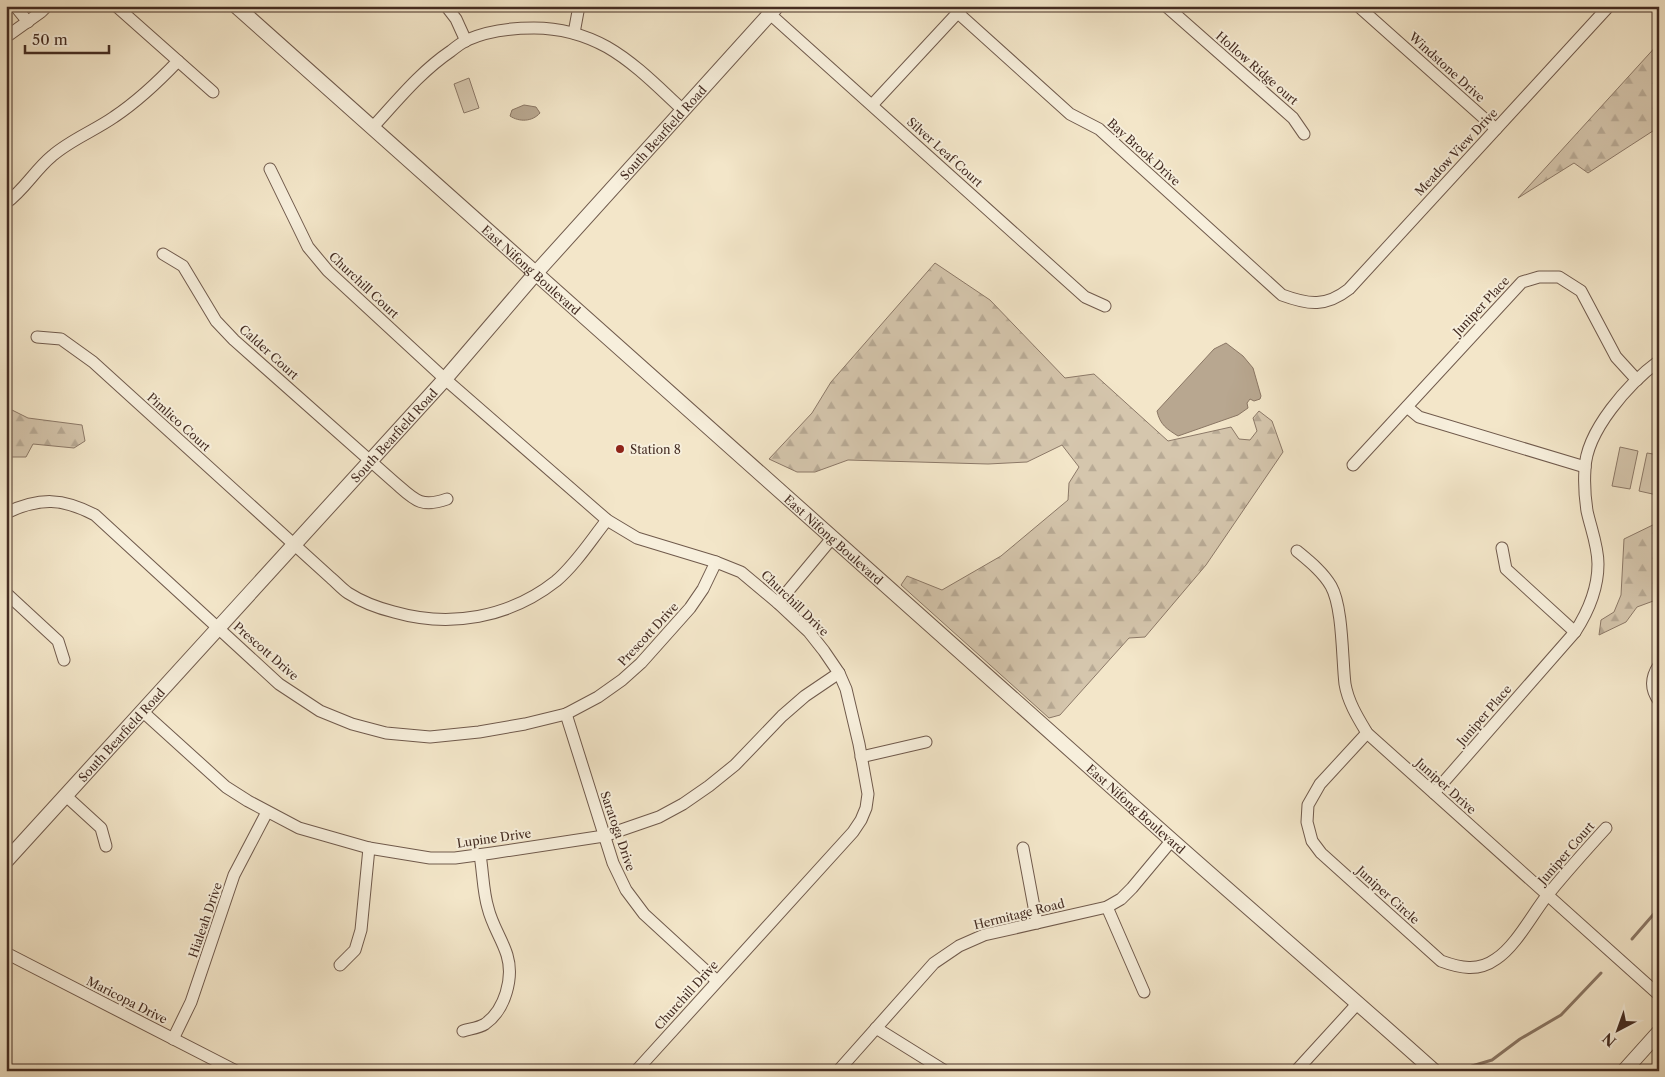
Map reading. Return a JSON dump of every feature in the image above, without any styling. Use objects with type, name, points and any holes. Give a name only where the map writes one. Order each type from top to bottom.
[{"type":"street","points":[[16,6],[28,22]]},
{"type":"street","points":[[6,37],[47,6]]},
{"type":"street","points":[[116,6],[213,92]]},
{"type":"street","name":"East Nifong Boulevard","points":[[236,6],[703,424],[833,537],[1434,1071]]},
{"type":"street","points":[[446,6],[456,19],[466,40]]},
{"type":"street","points":[[574,34],[580,6]]},
{"type":"street","name":"Hollow Ridge ourt","points":[[1166,6],[1293,118],[1304,134]]},
{"type":"street","name":"Windstone Drive","points":[[1358,6],[1496,129]]},
{"type":"street","name":"Meadow View Drive","points":[[1315,304],[1339,297],[1349,288],[1610,6]]},
{"type":"street","points":[[872,105],[961,9]]},
{"type":"street","name":"Bay Brook Drive","points":[[961,9],[1070,114],[1099,129],[1282,295],[1299,302],[1315,304]]},
{"type":"street","name":"Silver Leaf Court","points":[[774,10],[872,105],[1086,297],[1105,306]]},
{"type":"street","name":"South Bearfield Road","points":[[6,861],[445,378],[535,274],[774,10]]},
{"type":"street","points":[[372,128],[421,74],[466,40],[489,32],[519,28],[546,28],[574,34],[607,47],[630,63],[683,110]]},
{"type":"street","points":[[6,203],[16,196],[52,156],[66,145],[114,117],[144,95],[178,61]]},
{"type":"street","name":"Churchill Court","points":[[270,169],[308,247],[316,258],[445,378]]},
{"type":"street","name":"Calder Court","points":[[163,254],[183,266],[216,321],[234,340],[370,461],[418,501],[433,504],[446,499]]},
{"type":"street","name":"Juniper Place","points":[[1353,465],[1522,282],[1539,277],[1559,277],[1581,291],[1616,357],[1637,380]]},
{"type":"street","name":"Pimlico Court","points":[[37,337],[61,339],[93,362],[349,593],[376,607],[410,617],[443,621],[480,617],[508,609],[532,597],[556,580],[574,562],[607,520]]},
{"type":"street","name":"Juniper Place","points":[[1434,793],[1575,632],[1587,613],[1594,590],[1598,564],[1587,510],[1584,466],[1590,444],[1615,404],[1637,380],[1659,361]]},
{"type":"street","name":"Churchill Drive","points":[[445,378],[607,520],[637,538],[716,562],[741,572],[809,632],[839,673],[846,689],[862,757],[868,794],[866,808],[861,820],[636,1071]]},
{"type":"street","points":[[1407,407],[1419,417],[1584,466]]},
{"type":"street","name":"Prescott Drive","points":[[6,513],[28,504],[46,501],[71,504],[95,515],[279,684],[320,711],[352,724],[386,734],[430,737],[479,732],[566,714],[614,686],[641,663],[690,608],[704,589],[716,562]]},
{"type":"street","points":[[778,603],[833,537]]},
{"type":"street","points":[[1502,548],[1506,569],[1575,632]]},
{"type":"street","name":"Juniper Drive","points":[[1297,551],[1314,566],[1332,587],[1338,608],[1346,687],[1354,711],[1367,733],[1659,995]]},
{"type":"street","points":[[6,593],[58,641],[64,660]]},
{"type":"street","points":[[1659,664],[1654,672],[1652,681],[1653,690],[1659,701]]},
{"type":"street","name":"Lupine Drive","points":[[142,711],[226,787],[298,828],[369,848],[430,858],[455,858],[604,836],[658,817],[683,804],[709,786],[735,765],[782,716],[805,696],[839,673]]},
{"type":"street","name":"Saratoga Drive","points":[[566,714],[613,863],[626,890],[644,914],[717,981]]},
{"type":"street","name":"Juniper Circle","points":[[1367,733],[1320,784],[1308,806],[1307,822],[1312,841],[1328,860],[1442,961],[1461,968],[1478,967],[1496,960],[1508,948],[1547,896]]},
{"type":"street","points":[[862,757],[926,742]]},
{"type":"street","points":[[66,796],[101,828],[106,846]]},
{"type":"street","name":"Hialeah Drive","points":[[173,1039],[191,1002],[234,875],[268,812]]},
{"type":"street","name":"Juniper Court","points":[[1547,896],[1606,828]]},
{"type":"street","name":"Hermitage Road","points":[[838,1071],[934,963],[959,946],[984,936],[1107,907],[1121,899],[1132,888],[1172,840]]},
{"type":"street","points":[[340,965],[355,950],[361,930],[369,848]]},
{"type":"street","points":[[1023,848],[1037,923]]},
{"type":"street","points":[[463,1031],[484,1025],[503,1000],[509,985],[510,968],[487,906],[480,855]]},
{"type":"street","points":[[1107,907],[1144,992]]},
{"type":"street","name":"Maricopa Drive","points":[[6,953],[236,1071]]},
{"type":"street","points":[[1296,1071],[1358,1003]]},
{"type":"street","points":[[876,1028],[945,1071]]},
{"type":"street","points":[[1624,1071],[1659,1032]]},
{"type":"green space","points":[[1659,43],[1659,127],[1588,173],[1574,163],[1518,198]]},
{"type":"green space","points":[[469,78],[479,108],[464,113],[454,84]]},
{"type":"green space","points":[[935,263],[990,300],[1065,378],[1094,374],[1168,441],[1231,427],[1239,439],[1250,440],[1257,431],[1253,418],[1259,411],[1272,421],[1283,452],[1206,565],[1145,637],[1129,638],[1060,715],[1049,718],[901,585],[907,576],[942,590],[1001,556],[1068,500],[1069,483],[1079,467],[1062,445],[1027,462],[988,464],[848,460],[815,472],[797,472],[769,459],[812,413],[831,382]]},
{"type":"green space","points":[[6,407],[28,418],[82,425],[85,441],[74,448],[33,444],[26,457],[6,457]]},
{"type":"green space","points":[[1620,447],[1638,451],[1630,489],[1612,486]]},
{"type":"green space","points":[[1647,453],[1659,455],[1657,495],[1639,491]]},
{"type":"green space","points":[[1659,522],[1659,597],[1637,607],[1626,622],[1599,635],[1601,620],[1614,612],[1621,595],[1624,539]]},
{"type":"shaded area","points":[[524,105],[536,107],[540,113],[533,118],[525,120],[510,116],[512,110]]},
{"type":"shaded area","points":[[1226,343],[1243,356],[1253,368],[1261,396],[1260,399],[1254,401],[1250,399],[1247,403],[1248,408],[1238,415],[1178,436],[1165,426],[1160,420],[1157,411],[1214,349]]},
{"type":"waterway","points":[[1632,939],[1659,908]]},
{"type":"waterway","points":[[1472,1066],[1492,1060],[1520,1039],[1561,1015],[1601,973]]},
{"type":"place","name":"Station 8","points":[[620,449]]}]
